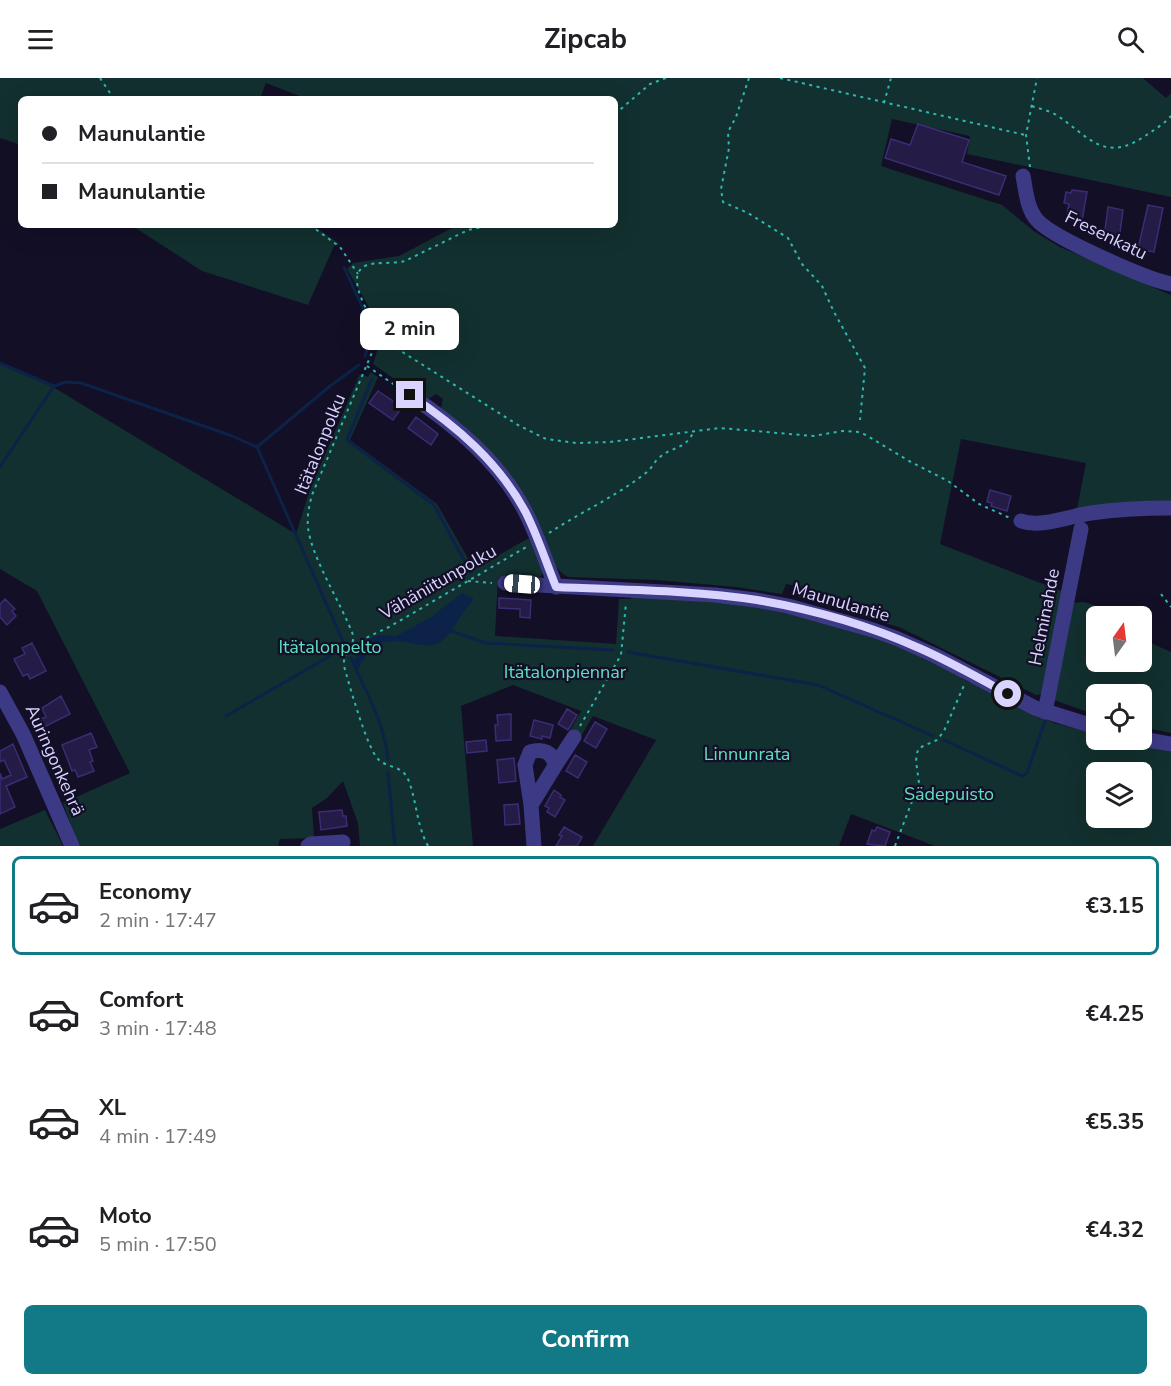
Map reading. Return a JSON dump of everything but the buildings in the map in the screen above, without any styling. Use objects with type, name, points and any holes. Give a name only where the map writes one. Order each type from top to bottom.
[{"type":"street","name":"Fresenkatu","points":[[1027,173],[1032,213],[1043,225],[1083,248],[1150,278],[1171,284]]},
{"type":"street","points":[[410,395],[465,436],[496,468],[525,512],[537,536],[556,587]]},
{"type":"street","points":[[1022,521],[1042,522],[1089,513],[1135,508],[1171,508]]},
{"type":"street","name":"Helminahde","points":[[1045,712],[1081,529]]},
{"type":"street","name":"Maunulantie","points":[[505,583],[725,596],[803,610],[873,630],[918,647],[1045,712],[1086,724]]},
{"type":"street","name":"Auringonkehrä","points":[[0,692],[23,734],[72,846]]},
{"type":"street","points":[[531,805],[574,737]]},
{"type":"street","points":[[1152,741],[1171,744]]},
{"type":"street","points":[[534,846],[525,765],[530,752],[535,751],[550,753],[554,757],[555,766]]},
{"type":"street","points":[[308,846],[343,842]]},
{"type":"path","points":[[100,78],[112,96]]},
{"type":"path","points":[[618,111],[650,84],[666,78]]},
{"type":"path","points":[[749,78],[736,117],[728,132],[727,159],[721,189],[723,202],[748,213],[788,238],[802,264],[822,286],[866,369],[860,420]]},
{"type":"path","points":[[780,78],[1026,135]]},
{"type":"path","points":[[884,103],[891,78]]},
{"type":"path","points":[[1027,173],[1026,135],[1037,78]]},
{"type":"path","points":[[1032,106],[1056,114],[1089,141],[1106,147],[1120,148],[1135,143],[1171,116]]},
{"type":"path","points":[[314,228],[340,247],[358,274]]},
{"type":"path","points":[[478,228],[468,230],[405,261],[367,266],[358,274],[357,281],[362,302],[377,336],[518,425],[546,439],[576,443],[610,442],[694,430],[730,428],[813,436],[843,431],[858,432],[948,480],[979,504],[1004,516],[1022,521]]},
{"type":"path","name":"Itätalonpolku","points":[[353,644],[354,635],[313,547],[308,529],[308,510],[312,495],[367,366],[377,336]]},
{"type":"path","points":[[367,366],[410,395]]},
{"type":"path","points":[[541,537],[614,495],[646,472],[659,457],[681,447],[691,437],[694,430]]},
{"type":"path","name":"Vähäniitunpolku","points":[[353,644],[389,627],[535,542]]},
{"type":"path","points":[[468,581],[505,583]]},
{"type":"path","points":[[1161,594],[1171,607]]},
{"type":"path","points":[[584,719],[621,655],[627,595]]},
{"type":"path","points":[[353,644],[345,656],[344,666],[372,749],[381,762],[405,773],[409,780],[418,823],[428,846]]},
{"type":"path","points":[[895,846],[919,783],[916,761],[919,748],[937,740],[944,731],[968,677]]},
{"type":"path","points":[[418,823],[423,821]]},
{"type":"green space","points":[[0,78],[1143,78],[1166,98],[1171,93],[1171,197],[967,154],[970,136],[892,119],[881,166],[1002,205],[1035,232],[1060,247],[1171,295],[1171,502],[1077,509],[1086,463],[961,439],[940,544],[1061,591],[1063,595],[1044,689],[1041,694],[1036,695],[899,627],[798,597],[801,587],[786,584],[782,594],[736,587],[656,580],[568,577],[556,567],[541,530],[441,408],[443,399],[436,394],[428,399],[410,390],[373,364],[380,342],[389,345],[391,340],[381,328],[347,269],[353,263],[399,256],[454,228],[618,228],[618,96],[299,96],[266,83],[261,96],[18,96],[18,144],[0,138]]},
{"type":"green space","points":[[136,228],[316,228],[340,244],[334,246],[308,305],[202,271]]},
{"type":"green space","points":[[0,364],[53,387],[296,534],[310,489],[360,374],[368,377],[370,372],[378,377],[350,440],[437,504],[474,569],[529,538],[534,545],[544,572],[539,578],[498,578],[495,636],[616,644],[619,599],[634,597],[720,602],[774,609],[897,644],[961,676],[970,683],[973,682],[1054,723],[1086,731],[1086,750],[1152,750],[1152,748],[1171,752],[1171,846],[935,846],[851,814],[839,846],[593,846],[656,740],[593,716],[580,738],[569,732],[581,711],[513,685],[461,706],[473,846],[360,846],[358,823],[343,781],[327,798],[312,808],[314,838],[280,839],[278,846],[79,846],[63,803],[130,773],[37,591],[0,569]]},
{"type":"green space","points":[[1083,602],[1095,606],[1086,606],[1086,672],[1152,672],[1152,643],[1171,652],[1171,733],[1152,729],[1152,684],[1086,684],[1086,711],[1054,700],[1073,603]]},
{"type":"green space","points":[[45,810],[63,846],[0,846],[0,829]]},
{"type":"water","points":[[462,593],[473,598],[473,601],[443,640],[429,646],[395,641],[380,644],[374,647],[358,669],[354,660],[370,639],[379,635],[396,636],[430,618]]},
{"type":"waterway","points":[[344,267],[370,324],[371,337],[365,356]]},
{"type":"waterway","points":[[0,363],[54,386],[66,382],[81,383],[257,447],[345,646]]},
{"type":"waterway","points":[[257,447],[330,386],[359,365]]},
{"type":"waterway","points":[[372,379],[347,440],[434,505],[471,573]]},
{"type":"waterway","points":[[0,467],[54,386]]},
{"type":"waterway","points":[[451,631],[486,643],[613,650]]},
{"type":"waterway","points":[[336,652],[345,646],[346,648]]},
{"type":"waterway","points":[[628,652],[818,685],[933,736]]},
{"type":"waterway","points":[[226,716],[330,656]]},
{"type":"waterway","points":[[351,658],[379,720],[388,759]]},
{"type":"waterway","points":[[944,740],[1022,776],[1027,773],[1046,718]]},
{"type":"waterway","points":[[388,773],[395,846]]},
{"type":"route","points":[[410,395],[470,441],[496,468],[525,512],[537,536],[556,587],[715,595],[788,606],[873,630],[918,647],[1008,694]]},
{"type":"park label","name":"Itätalonpelto","points":[[330,647]]},
{"type":"park label","name":"Itätalonpiennar","points":[[565,672]]},
{"type":"park label","name":"Linnunrata","points":[[747,754]]},
{"type":"park label","name":"Sädepuisto","points":[[949,794]]}]
